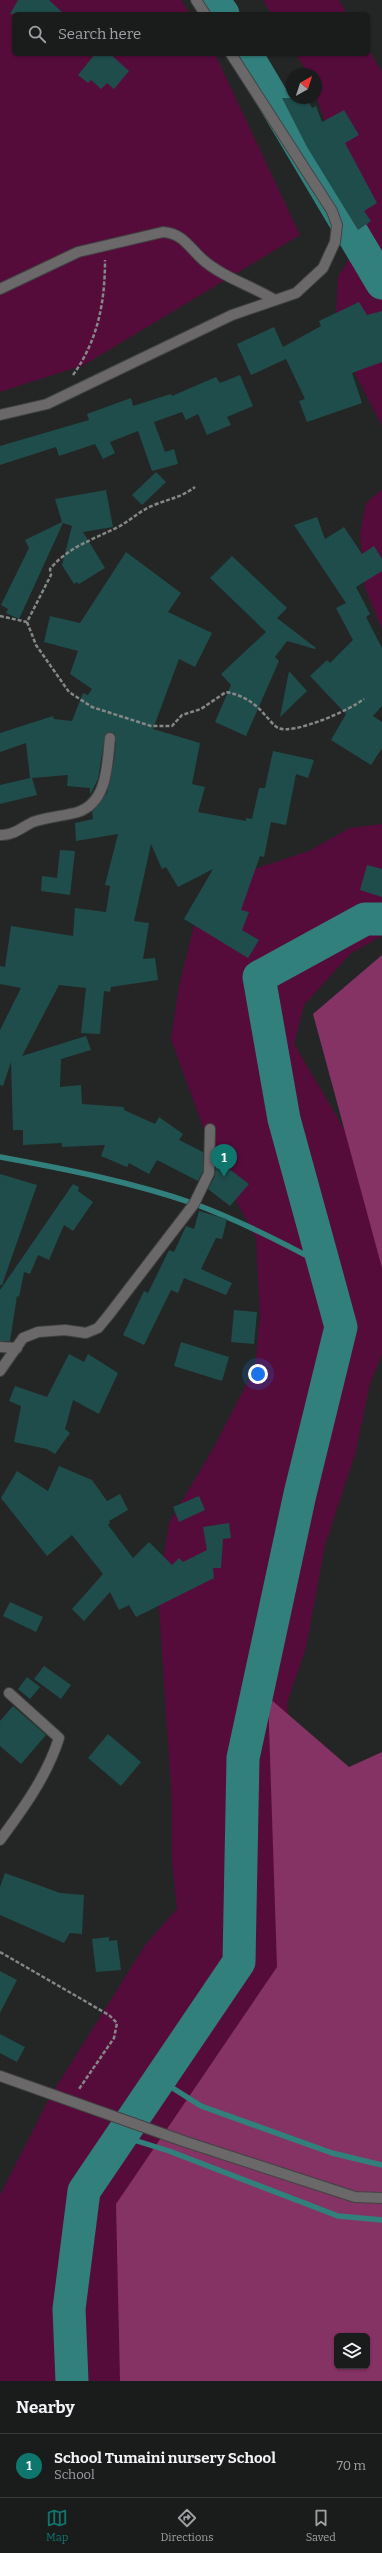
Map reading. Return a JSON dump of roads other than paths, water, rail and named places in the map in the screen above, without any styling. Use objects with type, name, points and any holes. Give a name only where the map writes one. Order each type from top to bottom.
[{"type":"street","points":[[196,0],[204,12]]},
{"type":"street","points":[[0,415],[47,404],[218,322],[296,293],[323,268],[335,242],[337,225],[332,211],[232,56]]},
{"type":"street","points":[[0,289],[78,252],[105,244],[163,232],[173,232],[182,238],[210,265],[275,300]]},
{"type":"street","points":[[0,835],[10,835],[33,822],[80,812],[96,800],[103,787],[110,738]]},
{"type":"street","points":[[0,1371],[9,1356],[18,1348],[23,1338],[38,1332],[65,1330],[86,1333],[98,1328],[194,1204],[209,1173],[210,1129]]},
{"type":"street","points":[[0,1347],[18,1348]]},
{"type":"street","points":[[0,1840],[30,1800],[54,1753],[59,1738],[9,1693]]},
{"type":"street","points":[[0,2076],[77,2101],[186,2142],[355,2197],[382,2198]]},
{"type":"waterway","points":[[213,0],[222,12]]},
{"type":"waterway","points":[[247,56],[382,283]]},
{"type":"waterway","points":[[72,2381],[69,2309],[84,2191],[239,1962],[243,1758],[300,1494],[341,1327],[284,1119],[259,977],[365,919],[382,919]]},
{"type":"waterway","points":[[0,1157],[74,1171],[171,1196],[228,1217],[261,1232],[324,1265]]},
{"type":"waterway","points":[[160,2080],[201,2106],[332,2153],[382,2165]]},
{"type":"waterway","points":[[121,2136],[169,2151],[338,2216],[382,2220]]},
{"type":"place","name":"School Tumaini nursery School","points":[[224,1177]]}]
